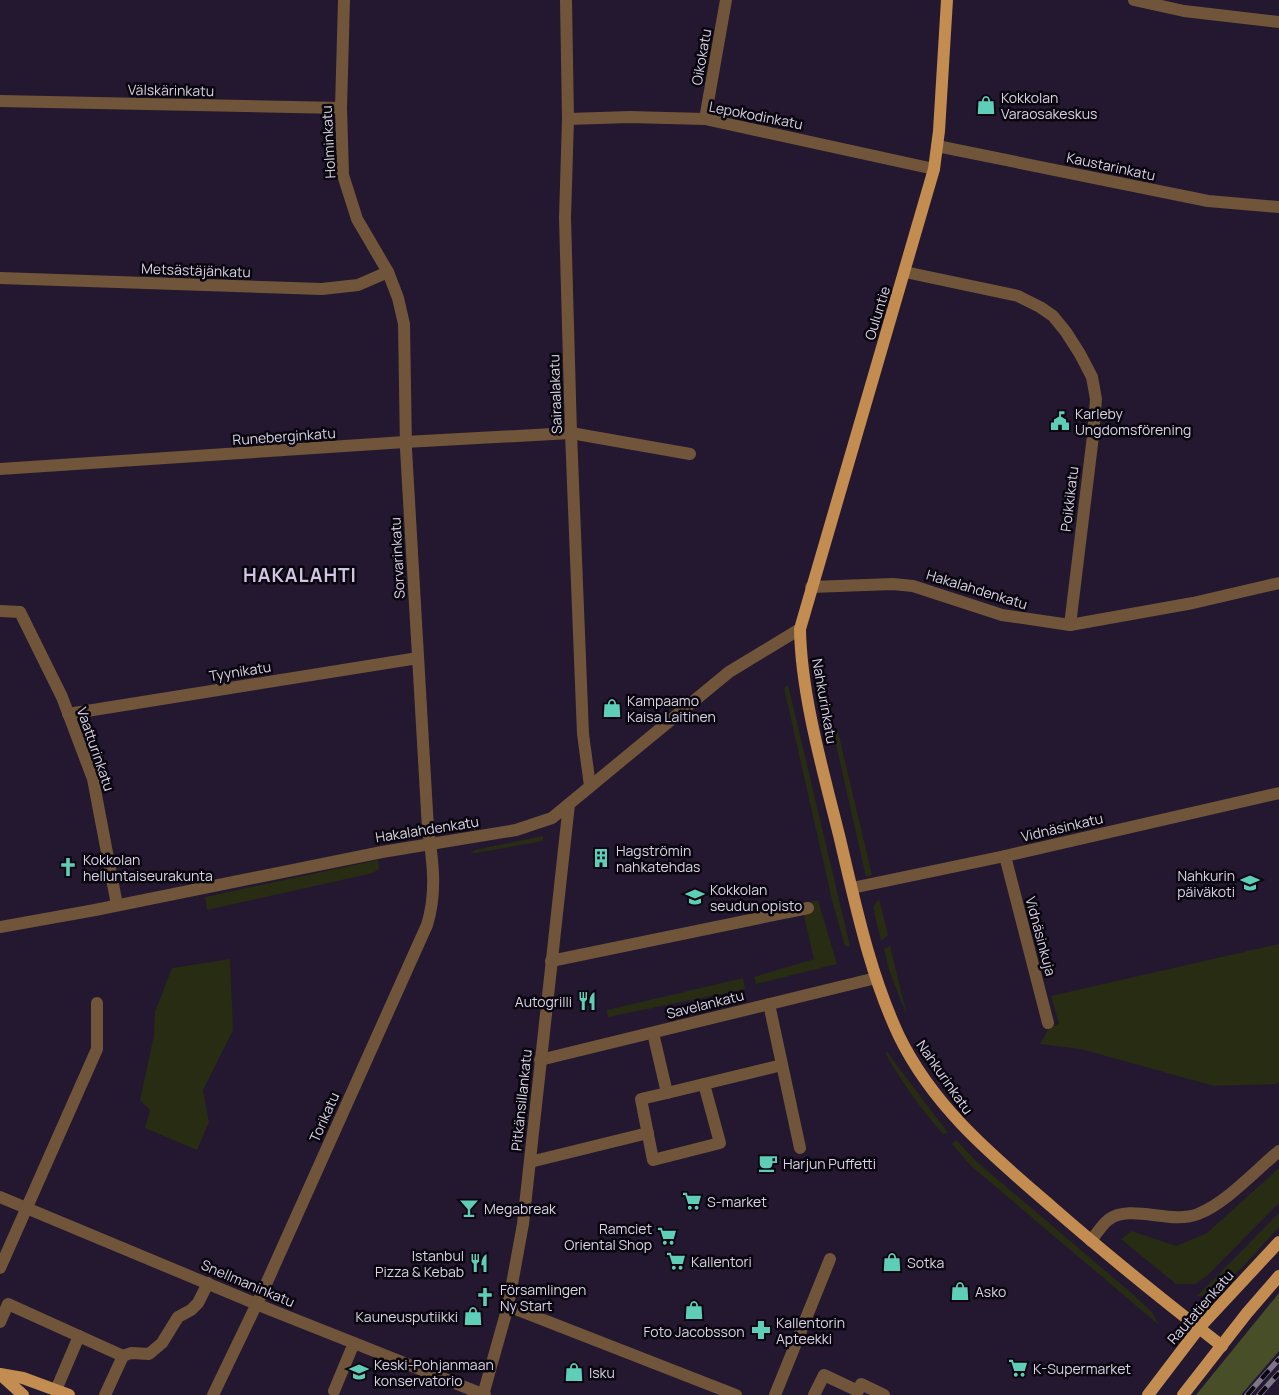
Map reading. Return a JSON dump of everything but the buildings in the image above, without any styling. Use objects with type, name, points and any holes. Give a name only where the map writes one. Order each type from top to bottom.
[{"type":"main road","name":"Ouluntie","points":[[800,629],[934,169],[947,0]]},
{"type":"main road","name":"Nahkurinkatu","points":[[800,629],[804,677],[821,762],[876,978],[900,1036],[937,1096],[964,1129],[1091,1241],[1222,1346]]},
{"type":"main road","name":"Rautatienkatu","points":[[1148,1395],[1199,1328],[1279,1242]]},
{"type":"main road","points":[[1184,1395],[1279,1276]]},
{"type":"main road","points":[[1,1374],[23,1378],[69,1395]]},
{"type":"main road","points":[[1,1374],[23,1395]]},
{"type":"street","name":"Holminkatu","points":[[344,0],[341,157],[348,194],[357,219],[388,272]]},
{"type":"street","name":"Sairaalakatu","points":[[566,0],[568,120],[565,218],[571,433],[583,734],[590,786]]},
{"type":"street","name":"Oikokatu","points":[[705,120],[726,0]]},
{"type":"street","points":[[1134,0],[1184,11],[1279,22]]},
{"type":"street","name":"Välskärinkatu","points":[[0,101],[341,108]]},
{"type":"street","name":"Lepokodinkatu","points":[[568,120],[630,117],[705,120],[934,169]]},
{"type":"street","name":"Kaustarinkatu","points":[[937,146],[1208,201],[1279,207]]},
{"type":"street","name":"Metsästäjänkatu","points":[[0,278],[322,289],[358,285],[388,272]]},
{"type":"street","name":"Sorvarinkatu","points":[[388,272],[402,308],[404,324],[406,442],[430,844]]},
{"type":"street","name":"Poikkikatu","points":[[905,272],[1018,296],[1040,307],[1053,316],[1066,332],[1092,377],[1096,399],[1070,625]]},
{"type":"street","name":"Runeberginkatu","points":[[0,469],[571,433],[690,454]]},
{"type":"street","name":"Hakalahdenkatu","points":[[811,587],[893,584],[913,586],[1002,615],[1070,625],[1091,623],[1193,603],[1279,583]]},
{"type":"street","name":"Vaatturinkatu","points":[[0,611],[20,612],[51,672],[68,714],[93,778],[117,905]]},
{"type":"street","name":"Hakalahdenkatu","points":[[0,927],[382,852],[525,828],[552,818],[728,672],[800,629]]},
{"type":"street","name":"Tyynikatu","points":[[68,714],[418,658]]},
{"type":"street","name":"Vidnäsinkatu","points":[[852,888],[1005,856],[1279,793]]},
{"type":"street","name":"Pitkänsillankatu","points":[[484,1395],[508,1306],[523,1224],[569,804]]},
{"type":"street","name":"Torikatu","points":[[213,1395],[257,1304],[427,925],[433,898],[434,871],[430,844]]},
{"type":"street","name":"Vidnäsinkuja","points":[[1005,856],[1048,1023]]},
{"type":"street","points":[[551,961],[808,908]]},
{"type":"street","name":"Savelankatu","points":[[540,1060],[876,978]]},
{"type":"street","points":[[0,1268],[71,1113],[97,1049],[97,1003]]},
{"type":"street","points":[[769,1004],[800,1148]]},
{"type":"street","points":[[653,1032],[667,1093]]},
{"type":"street","points":[[704,1084],[720,1143],[653,1160],[641,1099],[782,1065]]},
{"type":"street","points":[[530,1162],[648,1133]]},
{"type":"street","points":[[1091,1241],[1109,1219],[1126,1214],[1184,1219],[1199,1214],[1217,1204],[1279,1151]]},
{"type":"street","name":"Snellmaninkatu","points":[[0,1196],[257,1304],[484,1395]]},
{"type":"street","points":[[776,1395],[830,1259]]},
{"type":"street","points":[[105,1395],[123,1356],[131,1353],[149,1354],[162,1343],[178,1317],[191,1310],[198,1303],[208,1283]]},
{"type":"street","points":[[0,1322],[8,1304],[123,1356]]},
{"type":"street","points":[[508,1306],[736,1395]]},
{"type":"street","points":[[56,1390],[79,1336]]},
{"type":"street","points":[[334,1391],[354,1343]]},
{"type":"street","points":[[814,1395],[824,1375],[858,1391],[861,1384],[884,1395]]},
{"type":"green space","points":[[788,685],[850,946],[845,946],[832,900],[784,688]]},
{"type":"green space","points":[[833,731],[838,732],[872,875],[866,877]]},
{"type":"green space","points":[[543,836],[543,841],[470,854],[475,850]]},
{"type":"green space","points":[[378,860],[379,869],[373,873],[207,910],[205,897]]},
{"type":"green space","points":[[879,899],[888,935],[881,941],[873,907]]},
{"type":"green space","points":[[818,900],[837,964],[756,984],[754,977],[814,959],[803,912],[812,910],[809,902]]},
{"type":"green space","points":[[1279,944],[1279,1082],[1276,1084],[1214,1086],[1081,1049],[1040,1044],[1049,1028],[1059,1024],[1051,996]]},
{"type":"green space","points":[[890,946],[907,1016],[889,970],[884,949]]},
{"type":"green space","points":[[230,959],[233,1030],[203,1090],[209,1122],[197,1150],[145,1128],[150,1110],[140,1100],[154,1035],[155,1012],[172,968]]},
{"type":"green space","points":[[743,978],[745,989],[608,1017],[607,1010]]},
{"type":"green space","points":[[887,1052],[948,1133],[943,1134],[920,1105],[892,1065],[886,1054]]},
{"type":"green space","points":[[956,1140],[976,1161],[1128,1290],[1152,1312],[1159,1325],[971,1166],[952,1144]]},
{"type":"green space","points":[[1279,1168],[1279,1203],[1207,1276],[1195,1284],[1176,1284],[1121,1239],[1132,1231],[1176,1246],[1207,1233]]},
{"type":"green space","points":[[1279,1213],[1279,1227],[1240,1269],[1217,1289],[1206,1295],[1197,1296]]},
{"type":"green space","points":[[1279,1293],[1279,1351],[1241,1395],[1196,1395]]},
{"type":"railway","points":[[1247,1395],[1279,1359]]},
{"type":"railway","points":[[1259,1395],[1279,1373]]},
{"type":"place","name":"Kokkolan Varaosakeskus","points":[[986,105]]},
{"type":"place","name":"Karleby Ungdomsförening","points":[[1060,421]]},
{"type":"place","name":"Kampaamo Kaisa Laitinen","points":[[612,708]]},
{"type":"place","name":"Hagströmin nahkatehdas","points":[[601,858]]},
{"type":"place","name":"Kokkolan helluntaiseurakunta","points":[[68,867]]},
{"type":"place","name":"Nahkurin päiväkoti","points":[[1250,883]]},
{"type":"place","name":"Kokkolan seudun opisto","points":[[695,897]]},
{"type":"place","name":"Autogrilli","points":[[587,1001]]},
{"type":"place","name":"Harjun Puffetti","points":[[768,1163]]},
{"type":"place","name":"S-market","points":[[692,1201]]},
{"type":"place","name":"Megabreak","points":[[469,1208]]},
{"type":"place","name":"Ramciet Oriental Shop","points":[[667,1236]]},
{"type":"place","name":"Kallentori","points":[[676,1261]]},
{"type":"place","name":"Sotka","points":[[892,1262]]},
{"type":"place","name":"Istanbul Pizza & Kebab","points":[[479,1263]]},
{"type":"place","name":"Asko","points":[[960,1291]]},
{"type":"place","name":"Församlingen Ny Start","points":[[485,1297]]},
{"type":"place","name":"Foto Jacobsson","points":[[694,1310]]},
{"type":"place","name":"Kauneusputiikki","points":[[473,1316]]},
{"type":"place","name":"Kallentorin Apteekki","points":[[761,1330]]},
{"type":"place","name":"K-Supermarket","points":[[1018,1368]]},
{"type":"place","name":"Keski-Pohjanmaan konservatorio","points":[[359,1372]]},
{"type":"place","name":"Isku","points":[[574,1372]]},
{"type":"district","name":"HAKALAHTI","points":[[300,575]]}]
